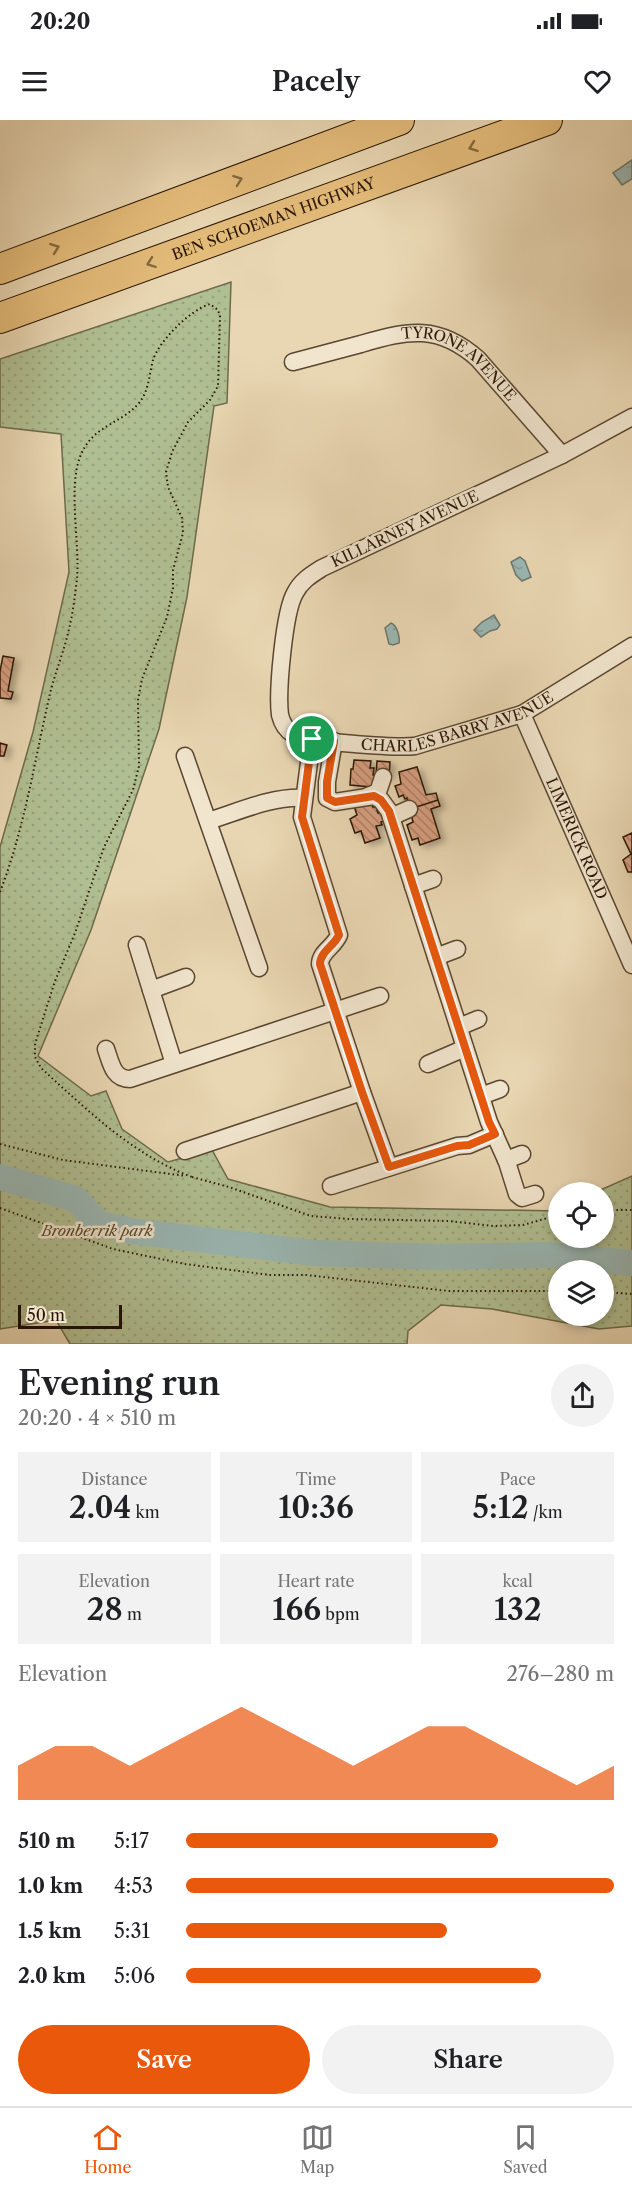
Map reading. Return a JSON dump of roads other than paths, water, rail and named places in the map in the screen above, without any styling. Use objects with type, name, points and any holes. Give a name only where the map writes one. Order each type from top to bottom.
[{"type":"highway","points":[[0,269],[399,120]]},
{"type":"highway","name":"BEN SCHOEMAN HIGHWAY","points":[[0,318],[547,120]]},
{"type":"street","name":"TYRONE AVENUE","points":[[294,362],[405,332],[446,337],[478,359],[562,455]]},
{"type":"street","name":"KILLARNEY AVENUE","points":[[280,715],[288,610],[295,593],[306,579],[322,568],[562,455],[632,417]]},
{"type":"street","name":"CHARLES BARRY AVENUE","points":[[280,715],[284,725],[292,734],[312,739],[399,748],[415,746],[522,714],[632,646]]},
{"type":"street","name":"LIMERICK ROAD","points":[[522,714],[632,964]]},
{"type":"street","points":[[312,739],[313,802],[302,817],[339,935],[334,945],[320,959],[320,964],[389,1167]]},
{"type":"street","points":[[313,802],[327,798],[327,782],[334,741]]},
{"type":"street","points":[[185,756],[259,968]]},
{"type":"street","points":[[368,796],[378,792],[384,777]]},
{"type":"street","points":[[208,821],[291,797],[313,802],[368,796],[381,800],[391,817],[390,835],[413,886],[413,906],[459,1039],[465,1067],[481,1096],[487,1128],[508,1166],[517,1194],[522,1198],[535,1194]]},
{"type":"street","points":[[391,817],[409,809]]},
{"type":"street","points":[[413,886],[433,879]]},
{"type":"street","points":[[136,945],[174,1064]]},
{"type":"street","points":[[435,969],[456,949]]},
{"type":"street","points":[[151,990],[186,977]]},
{"type":"street","points":[[106,1050],[115,1073],[125,1079],[130,1079],[380,996]]},
{"type":"street","points":[[428,1064],[459,1039],[478,1019]]},
{"type":"street","points":[[481,1096],[500,1089]]},
{"type":"street","points":[[185,1151],[362,1092]]},
{"type":"street","points":[[331,1186],[457,1146],[469,1145],[487,1128]]},
{"type":"water","points":[[632,160],[632,179],[622,185],[613,173]]},
{"type":"water","points":[[520,557],[525,561],[531,577],[522,581],[516,575],[511,562]]},
{"type":"water","points":[[494,615],[500,625],[481,637],[474,630]]},
{"type":"water","points":[[391,623],[399,638],[399,643],[393,645],[389,644],[385,628]]},
{"type":"waterway","points":[[0,1177],[76,1199],[99,1224],[138,1232],[315,1253],[435,1257],[547,1255],[632,1263]]},
{"type":"park label","name":"Bronberrik park","points":[[97,1231]]}]
